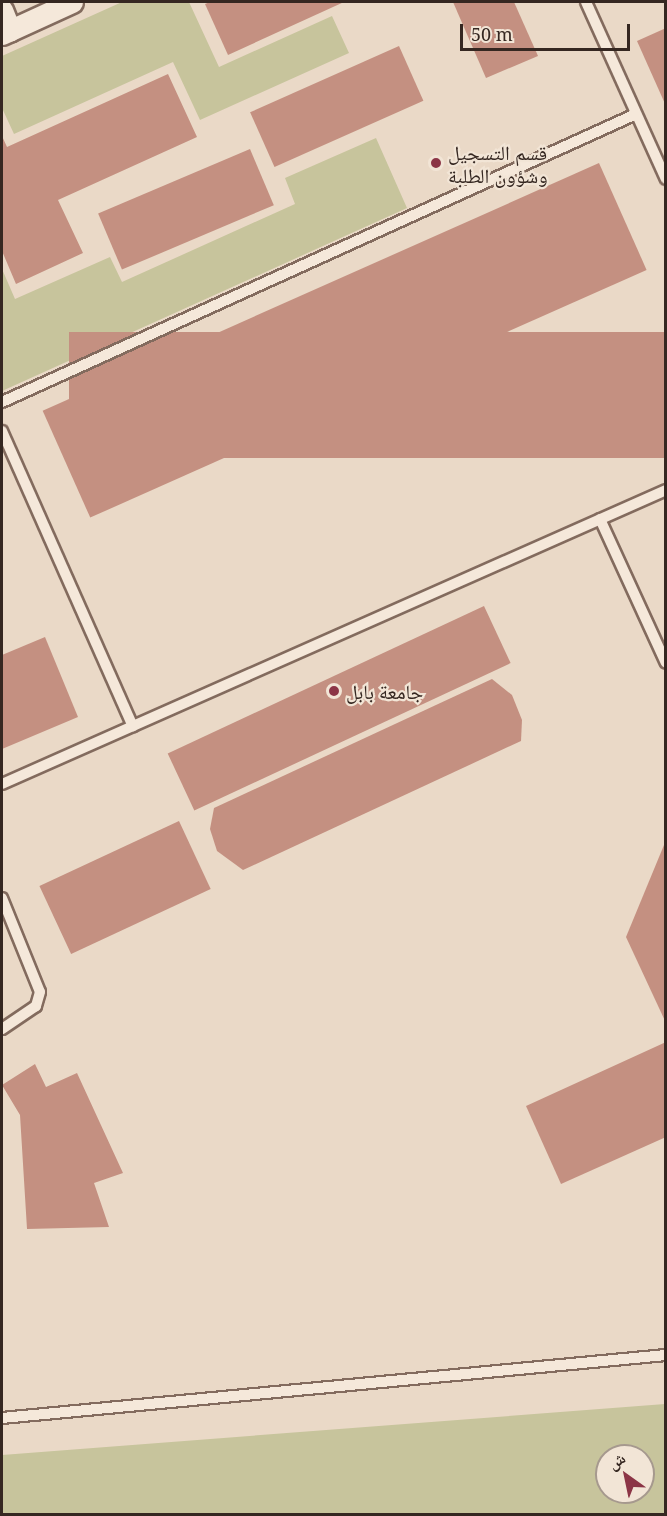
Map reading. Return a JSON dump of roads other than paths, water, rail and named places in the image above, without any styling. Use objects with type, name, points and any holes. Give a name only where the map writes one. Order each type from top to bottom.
[{"type":"street","points":[[2,10],[6,32],[72,2]]},
{"type":"lane","points":[[586,2],[666,179]]},
{"type":"lane","points":[[2,402],[636,114]]},
{"type":"lane","points":[[2,431],[133,726]]},
{"type":"lane","points":[[2,784],[666,490]]},
{"type":"lane","points":[[600,519],[666,663]]},
{"type":"lane","points":[[2,898],[40,992],[36,1006],[2,1029]]},
{"type":"lane","points":[[2,1418],[666,1355]]},
{"type":"place","name":"قسم التسجيل وشؤون الطلبة","points":[[436,163]]},
{"type":"place","name":"جامعة بابل","points":[[334,691]]}]
